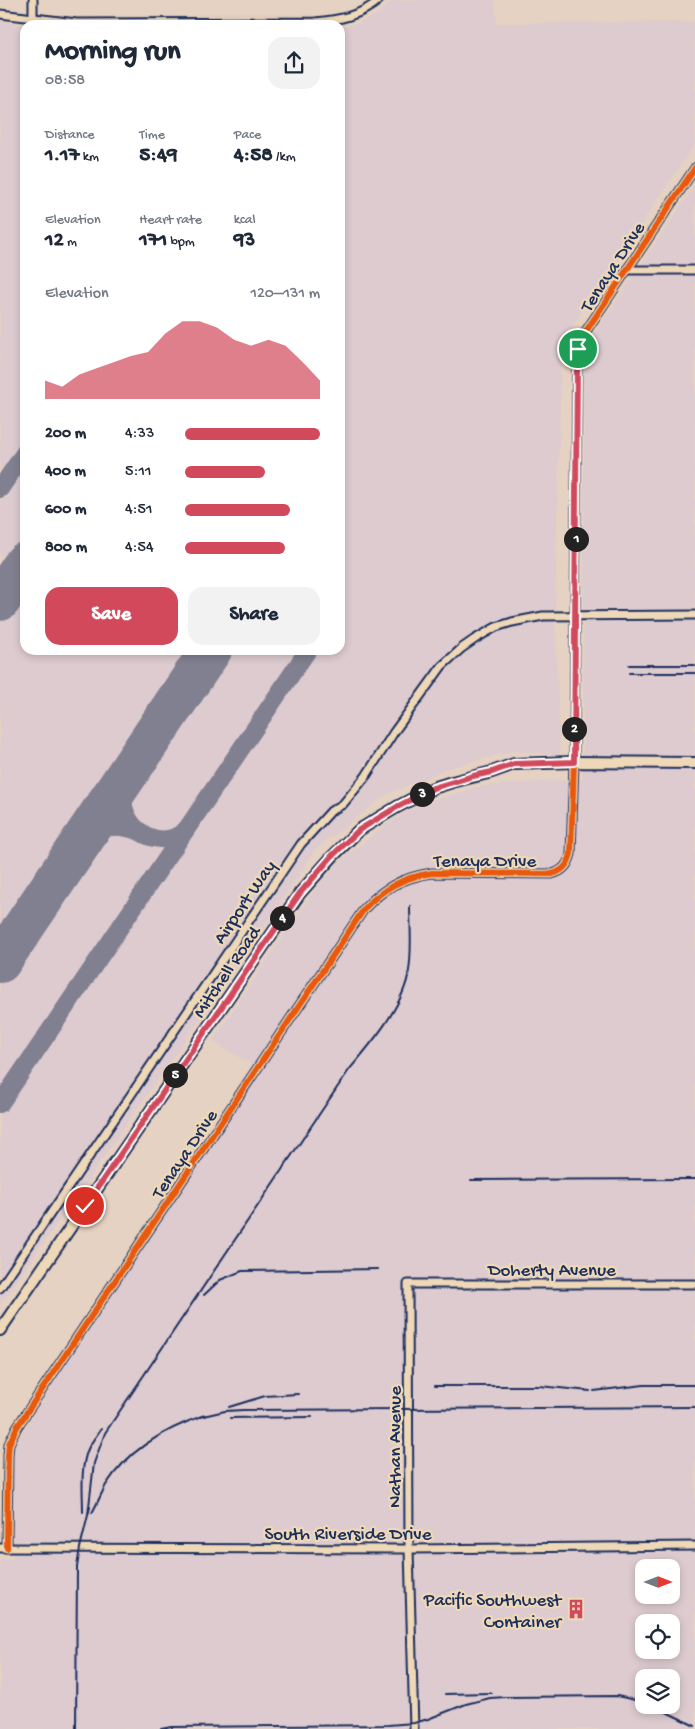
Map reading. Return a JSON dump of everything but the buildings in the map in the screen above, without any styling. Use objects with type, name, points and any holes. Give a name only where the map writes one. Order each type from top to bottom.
[{"type":"main road","name":"Mitchell Road","points":[[0,1330],[292,904],[315,874],[359,830],[378,817],[433,788],[514,764],[574,762],[695,763]]},
{"type":"street","points":[[32,0],[32,18]]},
{"type":"street","points":[[327,20],[350,16],[366,9],[379,0]]},
{"type":"street","points":[[0,14],[54,20]]},
{"type":"street","name":"Tenaya Drive","points":[[4,1548],[9,1444],[17,1427],[364,909],[388,887],[420,875],[432,873],[547,874],[563,869],[570,860],[574,762],[577,361],[582,337],[695,168]]},
{"type":"street","points":[[626,270],[695,270]]},
{"type":"street","name":"Airport Way","points":[[0,1288],[301,844],[331,811],[343,804],[366,776],[394,732],[442,666],[462,648],[496,627],[527,618],[549,615],[695,615]]},
{"type":"street","name":"Doherty Avenue","points":[[408,1284],[695,1284]]},
{"type":"street","name":"Nathan Avenue","points":[[408,1284],[409,1549],[414,1729]]},
{"type":"street","name":"South Riverside Drive","points":[[4,1548],[409,1549],[695,1546]]},
{"type":"shaded area","points":[[393,0],[495,0],[496,23],[695,22],[695,144],[579,316],[569,332],[561,356],[555,615],[560,755],[513,751],[448,768],[386,795],[316,849],[258,936],[0,1305],[0,20],[20,25],[20,655],[345,655],[345,26],[360,23],[377,14]]},
{"type":"shaded area","points":[[695,185],[695,1729],[0,1729],[0,1559],[13,1558],[13,1448],[252,1065],[212,1041],[316,888],[340,861],[387,824],[423,803],[481,786],[583,779],[584,362],[588,345]]},
{"type":"taxiway","points":[[0,489],[20,459]]},
{"type":"taxiway","points":[[0,1104],[305,655]]},
{"type":"taxiway","points":[[127,774],[123,801],[125,810],[134,826],[142,833],[159,839],[177,836],[185,830]]},
{"type":"taxiway","points":[[81,842],[94,832],[109,827],[133,829],[141,832]]},
{"type":"runway","points":[[0,600],[20,570]]},
{"type":"runway","points":[[0,962],[208,655]]},
{"type":"railway","points":[[629,665],[695,665]]},
{"type":"railway","points":[[629,673],[695,673]]},
{"type":"railway","points":[[88,1515],[94,1463],[105,1433],[349,1070],[384,1026],[399,1001],[410,967],[410,906]]},
{"type":"railway","points":[[471,1180],[695,1179]]},
{"type":"railway","points":[[204,1295],[220,1280],[242,1271],[378,1269]]},
{"type":"railway","points":[[594,1391],[644,1385],[695,1385]]},
{"type":"railway","points":[[435,1386],[539,1386],[590,1391]]},
{"type":"railway","points":[[229,1407],[265,1396],[298,1394]]},
{"type":"railway","points":[[199,1417],[225,1411],[243,1410],[695,1407]]},
{"type":"railway","points":[[92,1513],[106,1485],[125,1461],[163,1434],[177,1426],[205,1415]]},
{"type":"railway","points":[[230,1418],[312,1417]]},
{"type":"railway","points":[[83,1512],[82,1480],[85,1456],[101,1429]]},
{"type":"railway","points":[[76,1729],[77,1567],[90,1507]]},
{"type":"railway","points":[[445,1694],[492,1693]]},
{"type":"railway","points":[[161,1729],[171,1727],[388,1725],[414,1723],[466,1704],[490,1698],[506,1697],[617,1696],[635,1700]]},
{"type":"railway","points":[[670,1714],[695,1726]]},
{"type":"cycle path","points":[[7,1548],[8,1455],[9,1444],[17,1427],[364,909],[386,889],[412,877],[432,873],[552,874],[562,869],[568,861],[571,854],[574,762],[577,361],[582,337],[695,168]]},
{"type":"place","name":"Pacific Southwest Container","points":[[576,1609]]},
{"type":"route","points":[[85,1206],[300,893],[315,874],[359,830],[378,817],[433,788],[514,764],[574,762],[578,349]]}]
